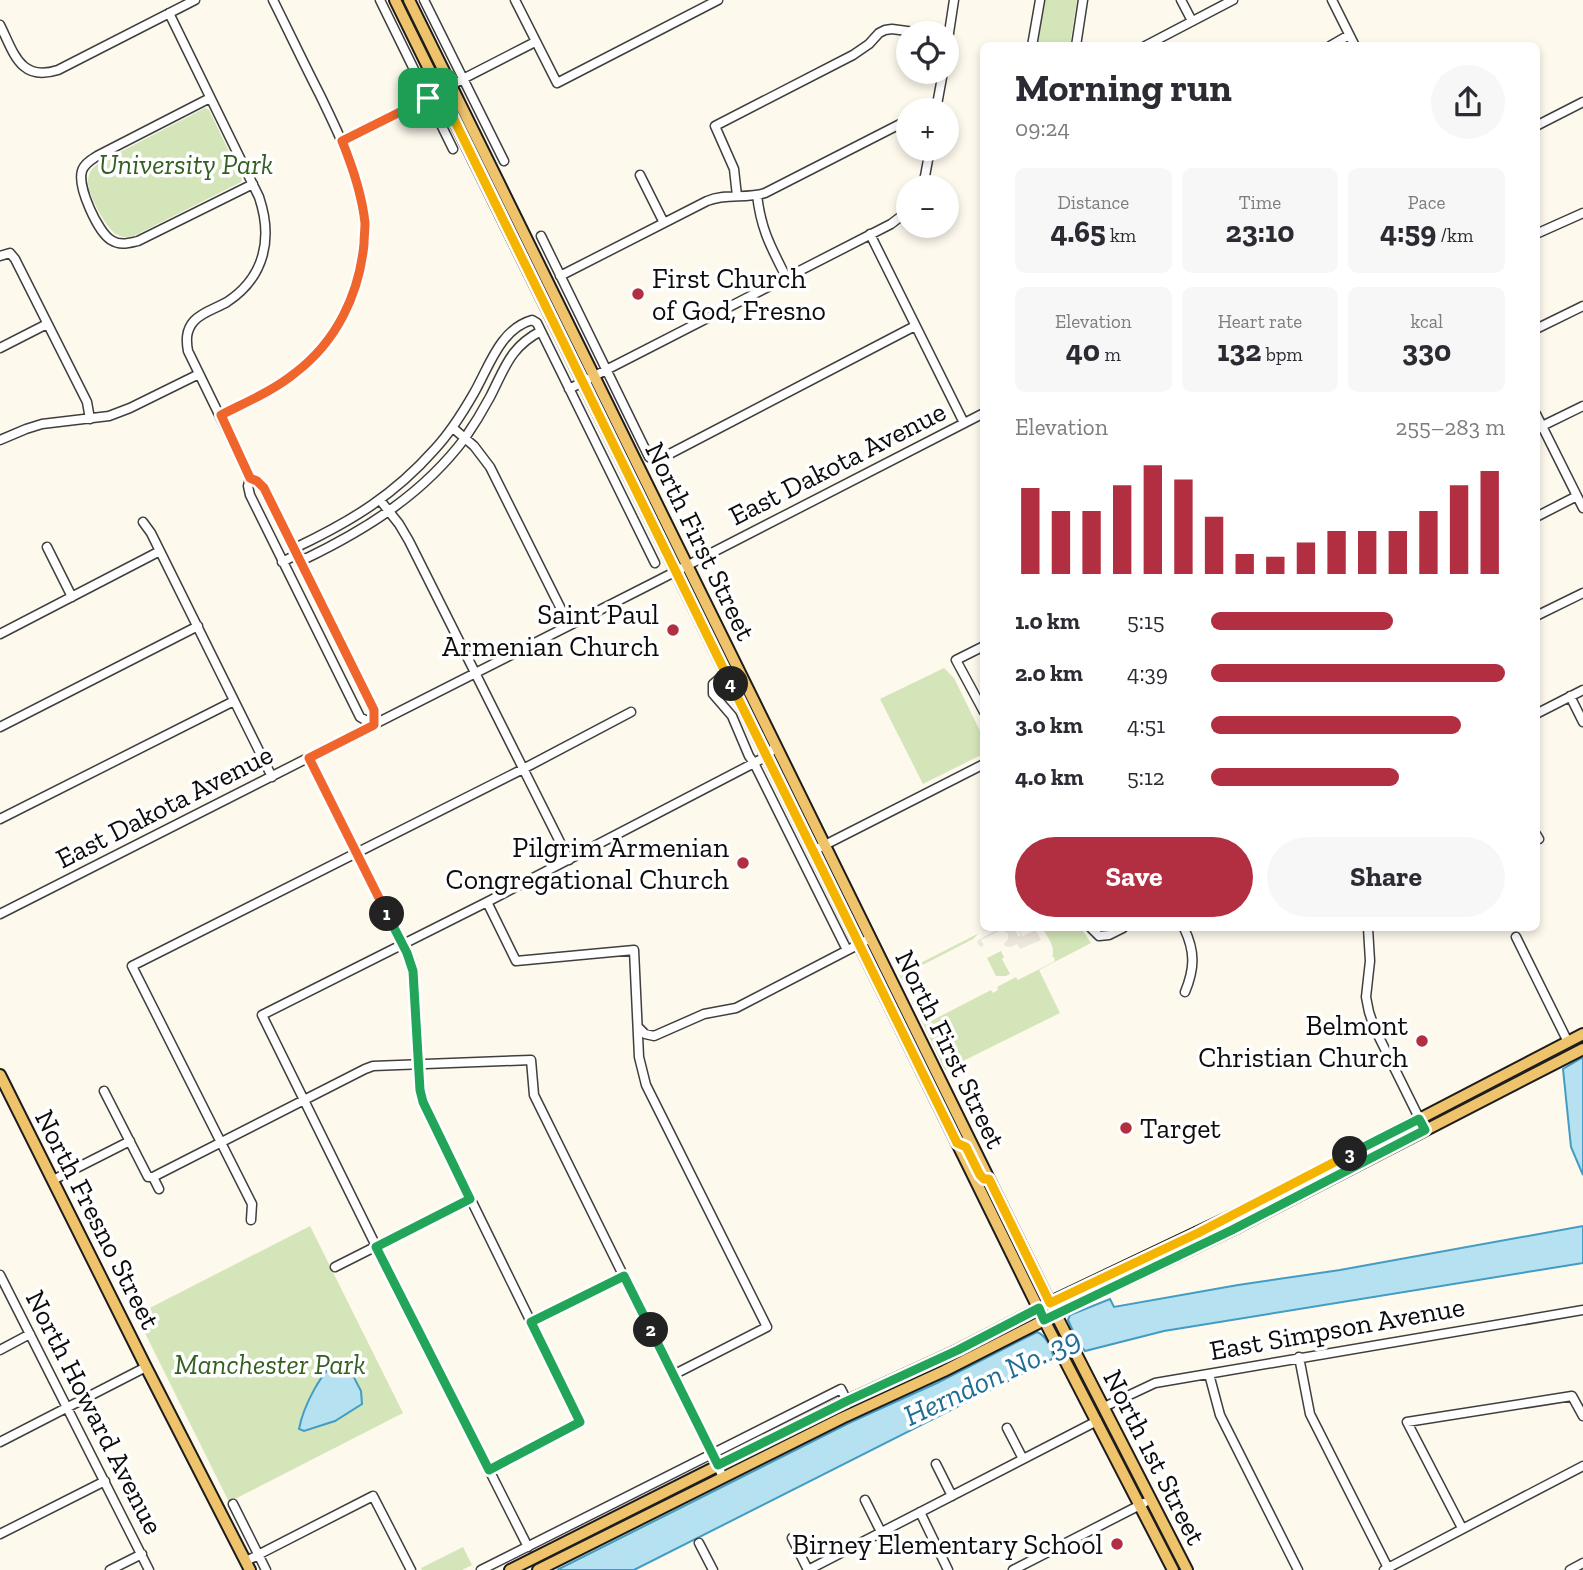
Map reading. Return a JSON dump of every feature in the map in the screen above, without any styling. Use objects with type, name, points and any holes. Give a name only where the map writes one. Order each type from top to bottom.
[{"type":"main road","name":"North First Street","points":[[395,0],[1051,1333]]},
{"type":"main road","name":"North First Street","points":[[409,0],[1063,1327]]},
{"type":"main road","points":[[510,1570],[847,1401],[1198,1233],[1583,1034]]},
{"type":"main road","points":[[1544,1069],[1546,1062],[1563,1052],[1568,1042]]},
{"type":"main road","points":[[538,1570],[842,1418],[1232,1230],[1583,1049]]},
{"type":"main road","name":"North Fresno Street","points":[[0,1074],[248,1565]]},
{"type":"main road","points":[[957,1143],[966,1147],[980,1175],[989,1179]]},
{"type":"main road","name":"North 1st Street","points":[[1063,1327],[1187,1570]]},
{"type":"main road","name":"North 1st Street","points":[[1051,1333],[1173,1570]]},
{"type":"main road","points":[[1097,1421],[1106,1425],[1139,1478]]},
{"type":"street","points":[[0,24],[25,68],[33,73],[46,74],[195,0]]},
{"type":"street","points":[[221,415],[273,389],[297,372],[319,351],[346,310],[357,285],[363,256],[365,226],[354,169],[273,0]]},
{"type":"street","points":[[380,0],[453,149]]},
{"type":"street","points":[[424,0],[504,161]]},
{"type":"street","points":[[515,0],[557,83],[718,0]]},
{"type":"street","points":[[950,21],[954,0]]},
{"type":"street","points":[[1033,42],[1040,0]]},
{"type":"street","points":[[1077,42],[1083,0]]},
{"type":"street","points":[[1181,0],[1192,21]]},
{"type":"street","points":[[1153,42],[1233,0]]},
{"type":"street","points":[[1332,0],[1353,42]]},
{"type":"street","points":[[169,13],[253,184],[264,210],[266,226],[259,267],[253,278],[241,291],[194,321],[188,330],[188,351],[250,478],[250,495],[282,562],[360,717],[374,725],[374,710],[264,488],[250,478]]},
{"type":"street","points":[[737,196],[734,169],[715,126],[853,55],[880,33],[896,30]]},
{"type":"street","points":[[1337,42],[1349,35]]},
{"type":"street","points":[[342,141],[536,42]]},
{"type":"street","points":[[210,98],[87,163],[82,171],[83,193],[100,228],[112,241],[128,244],[253,184]]},
{"type":"street","points":[[1540,125],[1583,102]]},
{"type":"street","points":[[561,276],[715,198],[765,193],[896,126]]},
{"type":"street","points":[[640,175],[664,223]]},
{"type":"street","points":[[757,195],[764,231],[786,277]]},
{"type":"street","points":[[1540,232],[1583,213]]},
{"type":"street","points":[[569,389],[896,220]]},
{"type":"street","points":[[870,234],[964,423]]},
{"type":"street","points":[[541,236],[649,457],[654,460],[659,460],[915,327]]},
{"type":"street","points":[[0,256],[10,253],[15,259],[87,402],[90,419]]},
{"type":"street","points":[[1540,327],[1583,306]]},
{"type":"street","points":[[282,562],[296,555],[299,546],[360,514],[407,478],[453,428],[506,338],[525,322],[532,320],[537,323],[655,563]]},
{"type":"street","points":[[0,348],[47,324]]},
{"type":"street","points":[[296,555],[305,559],[341,541],[390,512],[415,491],[465,437],[516,348],[541,331]]},
{"type":"street","points":[[0,440],[42,424],[109,416],[199,374]]},
{"type":"street","points":[[1540,428],[1583,406]]},
{"type":"street","name":"East Dakota Avenue","points":[[0,914],[980,415]]},
{"type":"street","points":[[453,428],[483,455],[569,625]]},
{"type":"street","points":[[1540,430],[1583,508]]},
{"type":"street","points":[[1540,515],[1577,496]]},
{"type":"street","points":[[380,500],[409,541],[569,860]]},
{"type":"street","points":[[144,522],[272,777]]},
{"type":"street","points":[[47,547],[72,597]]},
{"type":"street","points":[[0,634],[160,551]]},
{"type":"street","points":[[1540,614],[1583,593]]},
{"type":"street","points":[[0,727],[198,626]]},
{"type":"street","points":[[980,648],[956,660],[980,705]]},
{"type":"street","points":[[726,673],[713,684],[713,694],[732,716],[749,756],[848,950]]},
{"type":"street","points":[[1540,712],[1583,690]]},
{"type":"street","points":[[1570,696],[1583,722]]},
{"type":"street","points":[[0,819],[234,701]]},
{"type":"street","points":[[251,1220],[252,1204],[132,966],[631,712]]},
{"type":"street","points":[[528,1547],[262,1015],[754,763],[767,756],[776,745]]},
{"type":"street","points":[[309,758],[411,961],[423,1102],[580,1422],[489,1470]]},
{"type":"street","points":[[813,851],[980,766]]},
{"type":"street","points":[[487,902],[516,961],[634,950],[639,1057],[646,1085],[767,1327],[673,1375]]},
{"type":"street","points":[[1094,931],[1099,936],[1117,931]]},
{"type":"street","points":[[1185,931],[1192,948],[1193,964],[1185,992]]},
{"type":"street","points":[[1368,931],[1368,1012],[1425,1130]]},
{"type":"street","points":[[1516,937],[1568,1042]]},
{"type":"street","points":[[638,1027],[645,1034],[654,1036],[705,1014],[736,1008],[871,938]]},
{"type":"street","points":[[104,1091],[148,1177],[153,1177],[373,1066],[531,1060],[534,1095],[723,1477]]},
{"type":"street","points":[[53,1180],[130,1141]]},
{"type":"street","points":[[153,1177],[159,1189]]},
{"type":"street","points":[[335,1268],[470,1199]]},
{"type":"street","name":"North Howard Avenue","points":[[0,1275],[149,1570]]},
{"type":"street","points":[[531,1322],[624,1276]]},
{"type":"street","name":"East Simpson Avenue","points":[[1104,1407],[1155,1383],[1583,1310]]},
{"type":"street","points":[[0,1350],[30,1334]]},
{"type":"street","points":[[1299,1357],[1310,1414],[1386,1569],[1583,1466]]},
{"type":"street","points":[[0,1442],[146,1367]]},
{"type":"street","points":[[1209,1374],[1220,1415],[1298,1570]]},
{"type":"street","points":[[481,1570],[841,1389],[847,1401]]},
{"type":"street","points":[[1462,1528],[1407,1422],[1572,1396],[1583,1416]]},
{"type":"street","points":[[792,1538],[808,1570],[1097,1421]]},
{"type":"street","points":[[1007,1428],[1023,1459]]},
{"type":"street","points":[[936,1464],[952,1496]]},
{"type":"street","points":[[0,1534],[105,1481]]},
{"type":"street","points":[[248,1565],[258,1554],[373,1496],[411,1570]]},
{"type":"street","points":[[1013,1570],[1151,1499]]},
{"type":"street","points":[[865,1500],[881,1532]]},
{"type":"street","points":[[233,1504],[266,1570]]},
{"type":"street","points":[[920,1513],[948,1570]]},
{"type":"street","points":[[699,1543],[713,1570]]},
{"type":"street","points":[[110,1570],[142,1554]]},
{"type":"street","points":[[1570,1570],[1583,1563]]},
{"type":"green space","points":[[1045,0],[1077,0],[1070,42],[1038,42]]},
{"type":"green space","name":"University Park","points":[[205,108],[209,110],[242,178],[241,182],[134,236],[122,237],[114,232],[98,211],[91,194],[88,181],[91,170],[99,163]]},
{"type":"green space","points":[[944,668],[954,678],[980,731],[980,756],[923,784],[880,699]]},
{"type":"green space","points":[[1044,931],[1083,931],[1091,943],[1039,970],[1060,1013],[945,1070],[921,1019],[931,1021],[991,990],[993,993],[998,990],[997,987],[1016,977],[1018,980],[1055,961]]},
{"type":"green space","points":[[979,933],[973,939],[909,972],[904,983],[899,974]]},
{"type":"green space","points":[[1001,951],[1010,974],[996,976],[987,958]]},
{"type":"green space","name":"Manchester Park","points":[[310,1226],[403,1413],[229,1502],[136,1315]]},
{"type":"green space","points":[[463,1547],[472,1565],[462,1570],[422,1570],[421,1568]]},
{"type":"shaded area","points":[[1000,931],[981,940],[984,945],[980,947],[978,940]]},
{"type":"shaded area","points":[[1004,931],[1016,931],[1018,937],[1021,935],[1019,931],[1023,936],[1036,931],[1041,940],[1020,949],[1017,944],[1005,946],[1008,934]]},
{"type":"water","points":[[1583,1057],[1583,1175],[1571,1147],[1563,1069]]},
{"type":"water","points":[[1583,1226],[1583,1263],[1164,1331],[1085,1351],[1068,1320],[1070,1315],[1110,1299],[1114,1307]]},
{"type":"water","name":"Herndon No. 39","points":[[1037,1332],[1046,1339],[1054,1358],[634,1570],[557,1570],[851,1422],[937,1383]]},
{"type":"water","points":[[341,1359],[346,1362],[361,1391],[362,1404],[335,1421],[304,1431],[299,1429],[304,1411],[320,1380]]},
{"type":"place","name":"First Church of God, Fresno","points":[[638,294]]},
{"type":"place","name":"Saint Paul Armenian Church","points":[[673,630]]},
{"type":"place","name":"Pilgrim Armenian Congregational Church","points":[[743,863]]},
{"type":"place","name":"Belmont Christian Church","points":[[1422,1041]]},
{"type":"place","name":"Target","points":[[1126,1128]]},
{"type":"place","name":"Birney Elementary School","points":[[1117,1544]]},
{"type":"route","points":[[440,91],[957,1143],[966,1147],[980,1175],[989,1179],[1050,1303],[1198,1233],[1419,1119],[1425,1130],[1232,1230],[1044,1320],[1039,1308],[958,1350],[718,1465],[624,1276],[531,1322],[580,1422],[489,1470],[376,1247],[470,1199],[428,1114],[420,1090],[411,961],[309,758],[374,725],[374,710],[264,488],[250,478],[221,415],[273,389],[297,372],[334,332],[357,285],[365,226],[354,169],[342,141],[428,98],[440,91]]}]
